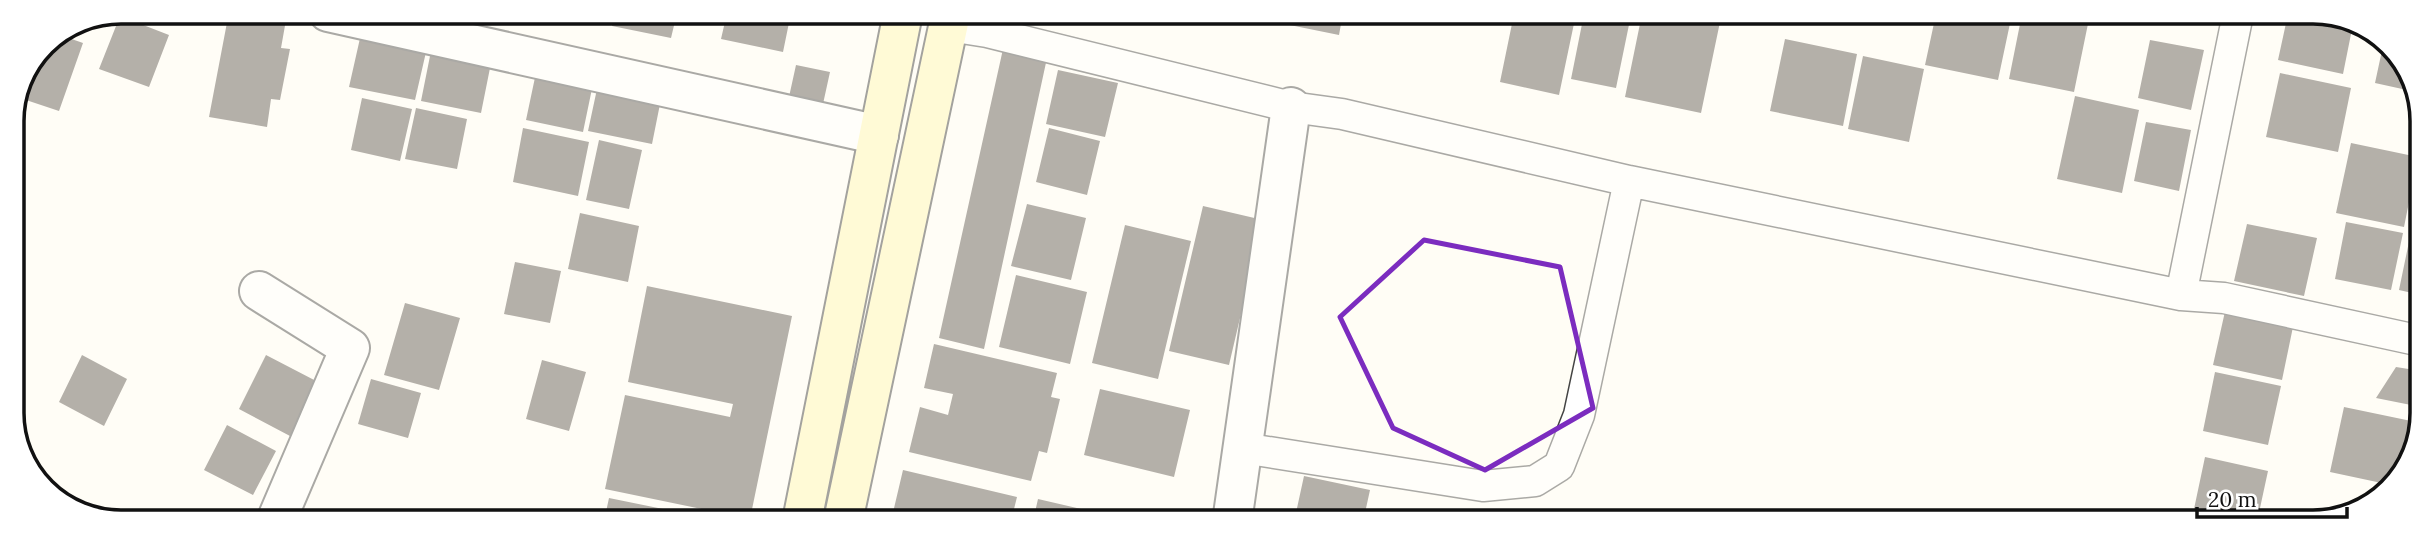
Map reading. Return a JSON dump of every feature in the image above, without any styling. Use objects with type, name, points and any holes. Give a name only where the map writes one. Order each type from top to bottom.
[{"type":"street","points":[[382,24],[879,135]]},
{"type":"street","points":[[804,510],[901,24]]},
{"type":"street","points":[[845,510],[949,24]]},
{"type":"street","points":[[1234,510],[1291,107]]},
{"type":"street","points":[[259,291],[350,348],[281,510]]},
{"type":"lane","points":[[962,24],[1291,107],[1342,114],[1629,181],[2181,295],[2224,298],[2410,339]]},
{"type":"lane","points":[[2181,295],[2236,24]]},
{"type":"lane","points":[[1243,448],[1483,486],[1535,481],[1559,466],[1580,415],[1629,181]]},
{"type":"highlighted area","points":[[1424,240],[1560,267],[1593,408],[1485,470],[1393,428],[1340,317]]},
{"type":"building","points":[[141,24],[169,35],[149,87],[99,69],[117,25]]},
{"type":"building","points":[[227,24],[285,24],[281,48],[290,49],[280,100],[271,99],[267,127],[209,117]]},
{"type":"building","points":[[612,24],[674,24],[671,38]]},
{"type":"building","points":[[724,24],[789,24],[783,52],[721,39]]},
{"type":"building","points":[[1285,24],[1341,24],[1339,35]]},
{"type":"building","points":[[1512,24],[1574,24],[1559,95],[1500,82]]},
{"type":"building","points":[[1582,24],[1629,24],[1616,88],[1571,79]]},
{"type":"building","points":[[1640,24],[1720,24],[1701,113],[1625,97]]},
{"type":"building","points":[[1934,24],[2010,24],[1998,80],[1925,65]]},
{"type":"building","points":[[2020,24],[2088,24],[2074,92],[2009,79]]},
{"type":"building","points":[[2286,24],[2332,26],[2351,33],[2343,74],[2278,60]]},
{"type":"building","points":[[363,25],[429,39],[415,100],[349,87]]},
{"type":"building","points":[[72,39],[83,43],[59,111],[27,100],[28,97],[41,68],[53,53]]},
{"type":"building","points":[[1785,39],[1857,54],[1843,126],[1770,111]]},
{"type":"building","points":[[2150,40],[2204,50],[2191,110],[2138,98]]},
{"type":"building","points":[[433,41],[493,53],[481,113],[421,101]]},
{"type":"building","points":[[1003,49],[1047,58],[984,349],[939,338]]},
{"type":"building","points":[[2382,53],[2397,73],[2405,90],[2375,83]]},
{"type":"building","points":[[1863,56],[1924,69],[1909,142],[1848,129]]},
{"type":"building","points":[[796,65],[830,72],[821,113],[787,106]]},
{"type":"building","points":[[537,68],[594,79],[583,132],[526,120]]},
{"type":"building","points":[[1058,70],[1118,83],[1105,137],[1046,124]]},
{"type":"building","points":[[2280,73],[2351,88],[2338,152],[2266,137]]},
{"type":"building","points":[[600,75],[663,89],[652,144],[588,131]]},
{"type":"building","points":[[2075,96],[2139,110],[2122,193],[2057,179]]},
{"type":"building","points":[[362,98],[412,109],[400,161],[351,150]]},
{"type":"building","points":[[416,108],[467,119],[457,169],[405,159]]},
{"type":"building","points":[[2146,122],[2191,130],[2179,191],[2134,181]]},
{"type":"building","points":[[523,128],[589,142],[578,196],[513,182]]},
{"type":"building","points":[[1049,128],[1100,141],[1087,195],[1036,182]]},
{"type":"building","points":[[599,140],[642,150],[629,209],[586,200]]},
{"type":"building","points":[[2351,143],[2410,155],[2410,197],[2404,227],[2336,213]]},
{"type":"building","points":[[1027,204],[1086,218],[1071,280],[1011,266]]},
{"type":"building","points":[[1203,206],[1263,220],[1229,365],[1169,351]]},
{"type":"building","points":[[580,213],[639,226],[628,282],[568,269]]},
{"type":"building","points":[[2346,222],[2403,233],[2391,290],[2335,279]]},
{"type":"building","points":[[2247,224],[2317,238],[2304,296],[2234,281]]},
{"type":"building","points":[[1125,225],[1191,241],[1158,379],[1092,363]]},
{"type":"building","points":[[2410,237],[2410,292],[2399,290]]},
{"type":"building","points":[[515,262],[561,271],[550,323],[504,314]]},
{"type":"building","points":[[1016,275],[1087,292],[1070,364],[999,347]]},
{"type":"building","points":[[647,286],[792,316],[752,510],[706,510],[605,489],[625,395],[730,417],[733,404],[628,382]]},
{"type":"building","points":[[405,303],[460,318],[439,390],[384,375]]},
{"type":"building","points":[[2226,307],[2294,322],[2282,380],[2213,365]]},
{"type":"building","points":[[934,344],[1057,373],[1051,397],[1060,399],[1047,453],[1039,451],[1031,481],[909,452],[920,407],[948,415],[953,394],[924,388]]},
{"type":"building","points":[[82,355],[127,379],[104,426],[59,402]]},
{"type":"building","points":[[266,355],[318,382],[290,436],[239,409]]},
{"type":"building","points":[[542,360],[586,372],[569,431],[526,419]]},
{"type":"building","points":[[2396,367],[2410,369],[2410,405],[2376,398]]},
{"type":"building","points":[[2215,372],[2281,386],[2268,445],[2203,431]]},
{"type":"building","points":[[371,379],[421,393],[408,438],[358,424]]},
{"type":"building","points":[[1100,389],[1190,410],[1174,477],[1084,455]]},
{"type":"building","points":[[2344,407],[2410,421],[2409,432],[2397,462],[2380,483],[2330,472]]},
{"type":"building","points":[[227,425],[276,451],[253,495],[204,470]]},
{"type":"building","points":[[2205,457],[2268,471],[2260,510],[2194,509]]},
{"type":"building","points":[[903,470],[1017,497],[1014,510],[894,510]]},
{"type":"building","points":[[1304,476],[1370,490],[1366,510],[1297,510]]},
{"type":"building","points":[[609,498],[668,510],[606,510]]},
{"type":"building","points":[[1038,499],[1085,510],[1036,510]]}]
